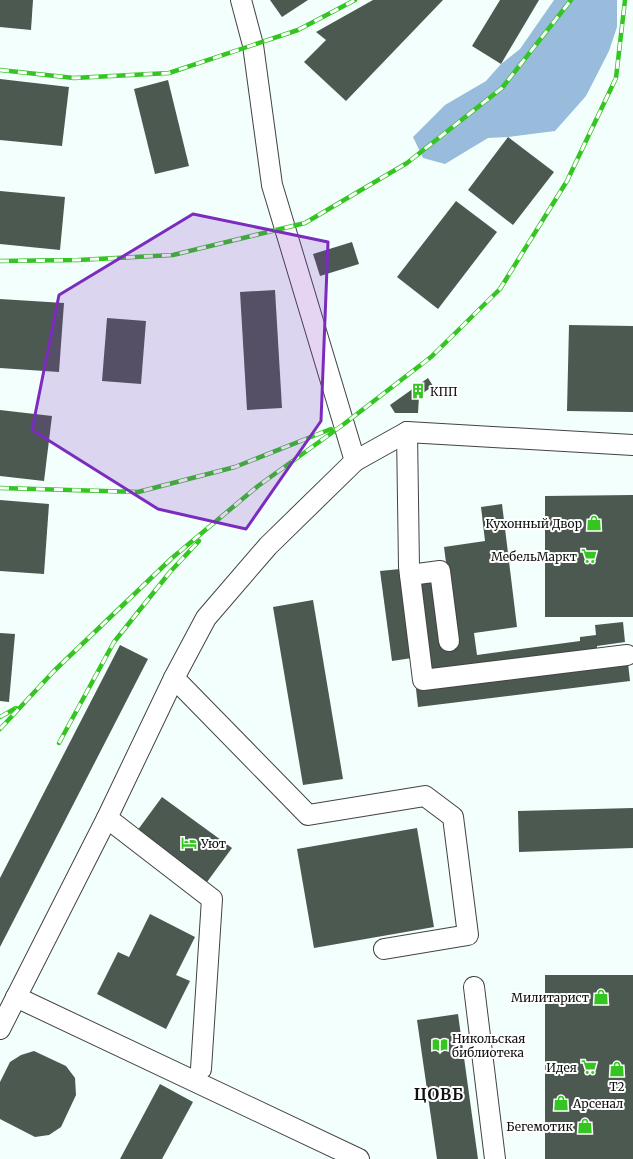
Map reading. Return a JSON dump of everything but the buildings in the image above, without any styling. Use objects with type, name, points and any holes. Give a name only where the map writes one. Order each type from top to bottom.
[{"type":"street","points":[[241,0],[253,45],[272,185],[355,461]]},
{"type":"street","points":[[407,432],[410,575],[423,680],[627,655]]},
{"type":"street","points":[[0,1029],[107,818],[174,678],[206,618],[268,546],[355,461],[407,432],[633,445]]},
{"type":"street","points":[[410,575],[440,571],[449,642]]},
{"type":"street","points":[[174,678],[308,815],[425,796],[454,817],[468,935],[384,949]]},
{"type":"street","points":[[107,818],[212,899],[200,1069]]},
{"type":"street","points":[[474,987],[495,1159]]},
{"type":"street","points":[[16,997],[359,1159]]},
{"type":"highlighted area","points":[[193,214],[328,242],[321,421],[246,529],[158,509],[32,430],[59,295]]},
{"type":"shaded area","points":[[554,0],[617,0],[617,27],[609,51],[586,96],[555,131],[488,138],[445,164],[423,158],[413,137],[445,105],[486,81],[501,64],[520,49]]},
{"type":"railway","points":[[0,70],[74,78],[169,73],[298,30],[355,0]]},
{"type":"railway","points":[[0,261],[78,260],[173,255],[305,223],[407,163],[502,88],[571,0]]},
{"type":"railway","points":[[0,729],[54,671],[172,558],[258,486],[344,424],[431,357],[500,289],[567,181],[616,78],[625,0]]},
{"type":"railway","points":[[0,488],[138,492],[235,467],[331,429]]},
{"type":"railway","points":[[59,743],[114,642],[170,572],[199,541]]},
{"type":"railway","points":[[0,717],[16,708]]},
{"type":"place","name":"КПП","points":[[418,391]]},
{"type":"place","name":"Кухонный Двор","points":[[594,523]]},
{"type":"place","name":"МебельМаркт","points":[[589,556]]},
{"type":"place","name":"Уют","points":[[189,843]]},
{"type":"place","name":"Милитарист","points":[[601,997]]},
{"type":"place","name":"Никольская библиотека","points":[[440,1045]]},
{"type":"place","name":"Идея","points":[[589,1067]]},
{"type":"place","name":"T2","points":[[617,1069]]},
{"type":"place","name":"Арсенал","points":[[561,1103]]},
{"type":"place","name":"Бегемотик","points":[[585,1126]]},
{"type":"district","name":"ЦОВБ","points":[[439,1094]]}]
